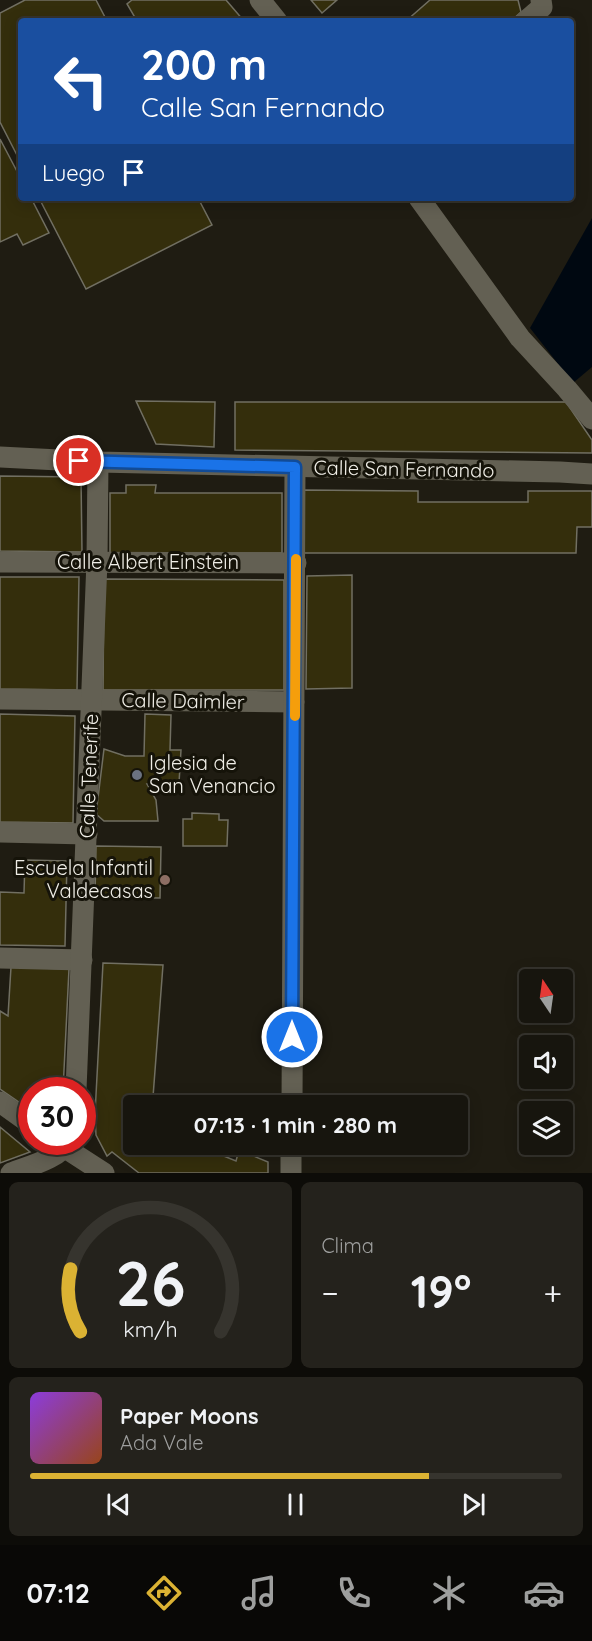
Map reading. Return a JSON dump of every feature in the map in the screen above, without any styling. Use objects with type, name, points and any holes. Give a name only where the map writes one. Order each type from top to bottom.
[{"type":"street","points":[[260,0],[275,18]]},
{"type":"street","points":[[529,18],[542,7],[541,0]]},
{"type":"street","points":[[421,201],[520,338],[592,419]]},
{"type":"street","name":"Calle San Fernando","points":[[0,458],[592,474]]},
{"type":"street","name":"Calle Tenerife","points":[[77,1077],[97,561],[98,462]]},
{"type":"street","points":[[291,1095],[295,467]]},
{"type":"street","name":"Calle Albert Einstein","points":[[0,562],[296,563]]},
{"type":"street","name":"Calle Daimler","points":[[0,699],[294,702]]},
{"type":"street","points":[[0,832],[87,834]]},
{"type":"street","points":[[0,958],[82,960]]},
{"type":"street","points":[[0,1102],[18,1115]]},
{"type":"street","points":[[11,1173],[47,1159],[51,1155]]},
{"type":"street","points":[[79,1155],[104,1173]]},
{"type":"street","points":[[291,1155],[291,1173]]},
{"type":"shaded area","points":[[592,218],[592,367],[573,383],[530,328]]},
{"type":"building","points":[[25,0],[96,0],[105,18],[18,18],[18,157],[0,122],[0,13]]},
{"type":"building","points":[[132,0],[226,0],[241,18],[135,18],[127,4]]},
{"type":"building","points":[[311,0],[337,0],[322,13]]},
{"type":"building","points":[[430,0],[518,0],[521,12],[514,18],[409,18]]},
{"type":"building","points":[[0,139],[18,173],[18,201],[33,201],[49,233],[23,245],[17,234],[0,242]]},
{"type":"building","points":[[41,201],[200,201],[212,225],[86,289]]},
{"type":"building","points":[[136,401],[215,402],[214,447],[156,444]]},
{"type":"building","points":[[235,402],[566,402],[592,440],[592,453],[235,450]]},
{"type":"building","points":[[0,476],[81,477],[82,552],[0,551]]},
{"type":"building","points":[[126,485],[156,485],[155,493],[282,493],[282,553],[110,553],[110,493],[126,493]]},
{"type":"building","points":[[303,490],[418,491],[418,502],[528,502],[528,491],[592,491],[592,527],[577,527],[576,553],[303,553]]},
{"type":"building","points":[[352,575],[352,688],[306,689],[307,576]]},
{"type":"building","points":[[0,577],[79,577],[77,690],[0,689]]},
{"type":"building","points":[[104,579],[284,580],[284,690],[103,690]]},
{"type":"building","points":[[0,714],[75,716],[73,823],[0,822]]},
{"type":"building","points":[[145,714],[171,715],[170,750],[181,750],[179,783],[147,784],[156,800],[158,821],[104,821],[96,814],[104,749],[125,756],[144,756]]},
{"type":"building","points":[[192,813],[219,814],[219,820],[228,820],[227,846],[183,846],[183,819],[192,819]]},
{"type":"building","points":[[96,846],[161,847],[160,898],[95,897]]},
{"type":"building","points":[[25,860],[67,861],[65,946],[0,945],[0,892],[24,893]]},
{"type":"building","points":[[103,963],[163,965],[153,1095],[123,1095],[123,1155],[221,1155],[236,1161],[238,1155],[251,1155],[268,1162],[268,1173],[139,1173],[112,1152],[107,1156],[96,1135]]},
{"type":"building","points":[[11,967],[69,969],[64,1077],[18,1077],[18,1101],[0,1089],[0,1011],[8,1016]]},
{"type":"building","points":[[0,1127],[18,1142],[18,1155],[22,1155],[0,1163]]},
{"type":"slow traffic","points":[[295,716],[296,559]]},
{"type":"place","name":"Iglesia de San Venancio","points":[[137,775]]},
{"type":"place","name":"Escuela Infantil Valdecasas","points":[[165,880]]},
{"type":"route","points":[[79,461],[295,467],[292,1037]]}]
